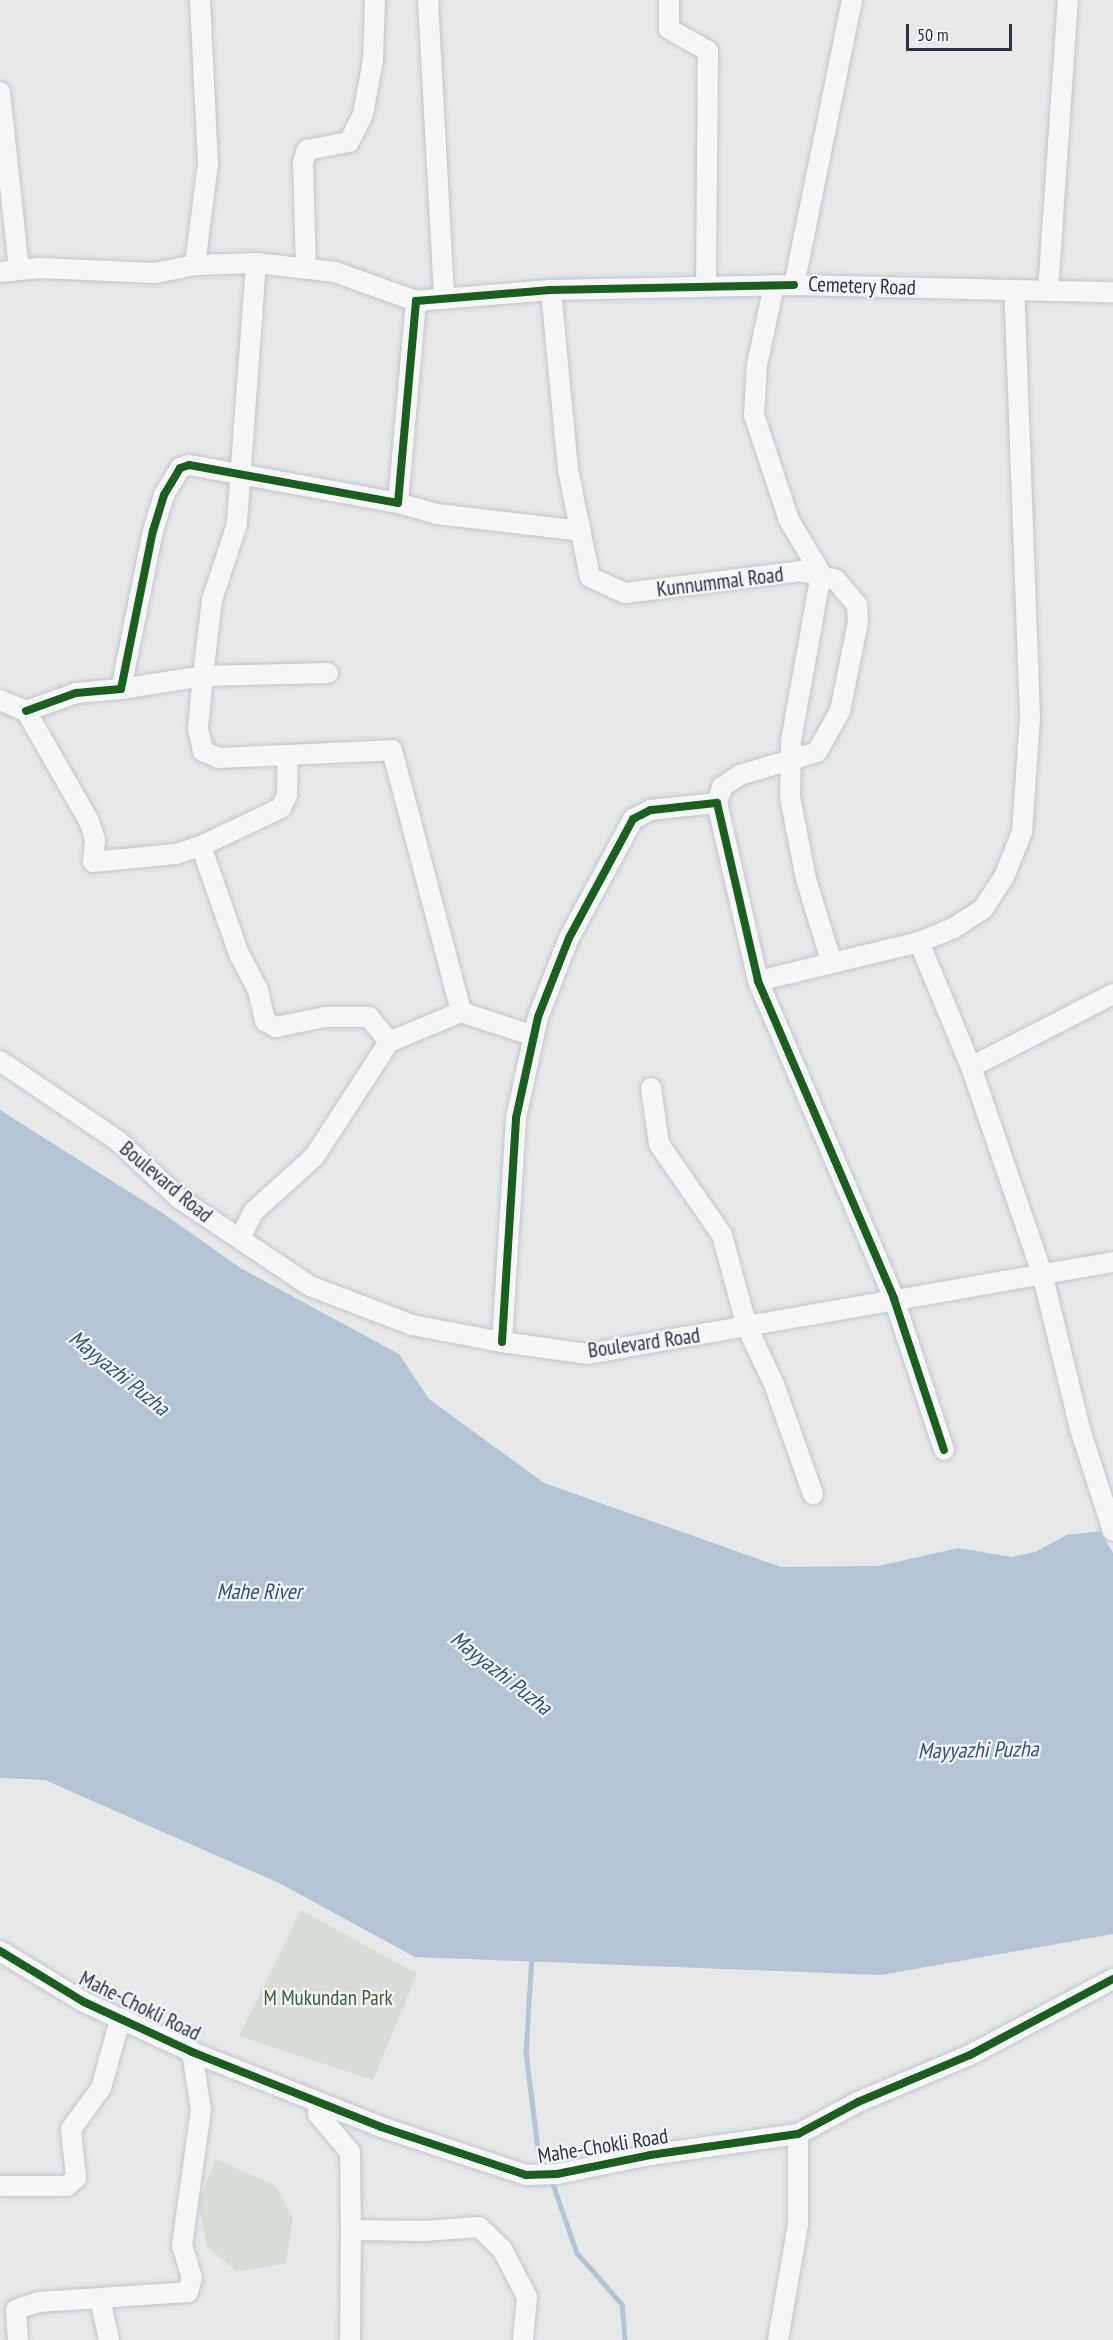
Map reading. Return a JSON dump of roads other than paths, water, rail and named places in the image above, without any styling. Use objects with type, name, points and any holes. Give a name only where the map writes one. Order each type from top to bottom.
[{"type":"street","points":[[195,265],[208,164],[200,0]]},
{"type":"street","points":[[306,269],[303,162],[307,150],[349,142],[363,114],[373,60],[375,0]]},
{"type":"street","points":[[428,0],[444,299]]},
{"type":"street","points":[[669,0],[669,29],[708,51],[706,286]]},
{"type":"street","name":"Cemetery Road","points":[[852,0],[784,285],[1113,292]]},
{"type":"street","points":[[1048,291],[1068,0]]},
{"type":"street","points":[[0,92],[9,271],[155,273],[195,265],[256,263],[336,273],[416,301],[551,290],[784,285],[757,365],[754,415],[789,520],[821,574],[791,741],[790,797],[796,839],[831,961]]},
{"type":"street","points":[[256,263],[243,475],[231,547],[219,570],[212,600],[198,728],[203,751],[219,758],[392,750],[461,1012]]},
{"type":"street","name":"Kunnummal Road","points":[[551,290],[568,470],[590,577],[625,593],[801,571],[821,574],[836,580],[857,605],[858,622],[840,711],[817,752],[740,775],[722,787],[717,803]]},
{"type":"street","points":[[758,981],[831,961],[920,942],[952,929],[983,909],[1004,877],[1022,832],[1030,718],[1014,291]]},
{"type":"street","points":[[398,503],[416,301]]},
{"type":"street","points":[[121,689],[153,531],[174,474],[189,465],[457,516],[581,531]]},
{"type":"street","points":[[26,711],[76,693],[121,689],[203,676],[328,673]]},
{"type":"street","points":[[0,700],[26,711],[89,821],[95,840],[93,862],[157,856],[201,846],[281,808],[287,795],[288,756]]},
{"type":"street","points":[[502,1342],[516,1118],[534,1036],[569,938],[633,819],[651,810],[717,803],[758,981],[894,1299],[944,1450]]},
{"type":"street","points":[[201,846],[239,954],[258,990],[265,1020],[276,1027],[325,1017],[369,1017],[389,1042]]},
{"type":"street","points":[[920,942],[971,1067],[1042,1273],[1080,1429],[1113,1531]]},
{"type":"street","points":[[971,1067],[1113,994]]},
{"type":"street","points":[[240,1238],[254,1211],[314,1157],[389,1042],[461,1012],[534,1036]]},
{"type":"street","name":"Boulevard Road","points":[[0,1061],[118,1141],[180,1199],[321,1290],[412,1325],[502,1342],[587,1354],[1113,1262]]},
{"type":"street","points":[[651,1088],[659,1144],[722,1235],[747,1327],[774,1384],[813,1494]]},
{"type":"street","name":"Mahe-Chokli Road","points":[[0,1951],[120,2020],[192,2052],[450,2153],[526,2175],[557,2174],[798,2134],[858,2102],[970,2055],[1113,1979]]},
{"type":"street","points":[[0,2186],[67,2186],[76,2178],[71,2129],[101,2088],[120,2020]]},
{"type":"street","points":[[18,2340],[8,2314],[39,2302],[188,2292],[192,2278],[182,2245],[201,2110],[192,2052]]},
{"type":"street","points":[[318,2102],[318,2114],[350,2152],[350,2340]]},
{"type":"street","points":[[778,2340],[798,2224],[798,2134]]},
{"type":"street","points":[[351,2230],[424,2231],[479,2227],[502,2249],[527,2297],[523,2340]]},
{"type":"street","points":[[100,2299],[109,2340]]},
{"type":"water","name":"Mahe River","points":[[0,1110],[161,1212],[242,1269],[399,1354],[429,1399],[544,1483],[781,1567],[878,1566],[959,1548],[1011,1557],[1035,1552],[1067,1535],[1100,1531],[1113,1553],[1113,1934],[881,1975],[415,1957],[279,1883],[45,1780],[0,1778]]},
{"type":"waterway","points":[[532,1955],[526,2052],[538,2150]]},
{"type":"waterway","points":[[551,2178],[577,2253],[622,2304],[625,2340]]},
{"type":"water label","name":"Mayyazhi Puzha","points":[[119,1373]]},
{"type":"water label","name":"Mayyazhi Puzha","points":[[501,1673]]},
{"type":"water label","name":"Mayyazhi Puzha","points":[[978,1750]]},
{"type":"park label","name":"M Mukundan Park","points":[[328,1998]]}]
